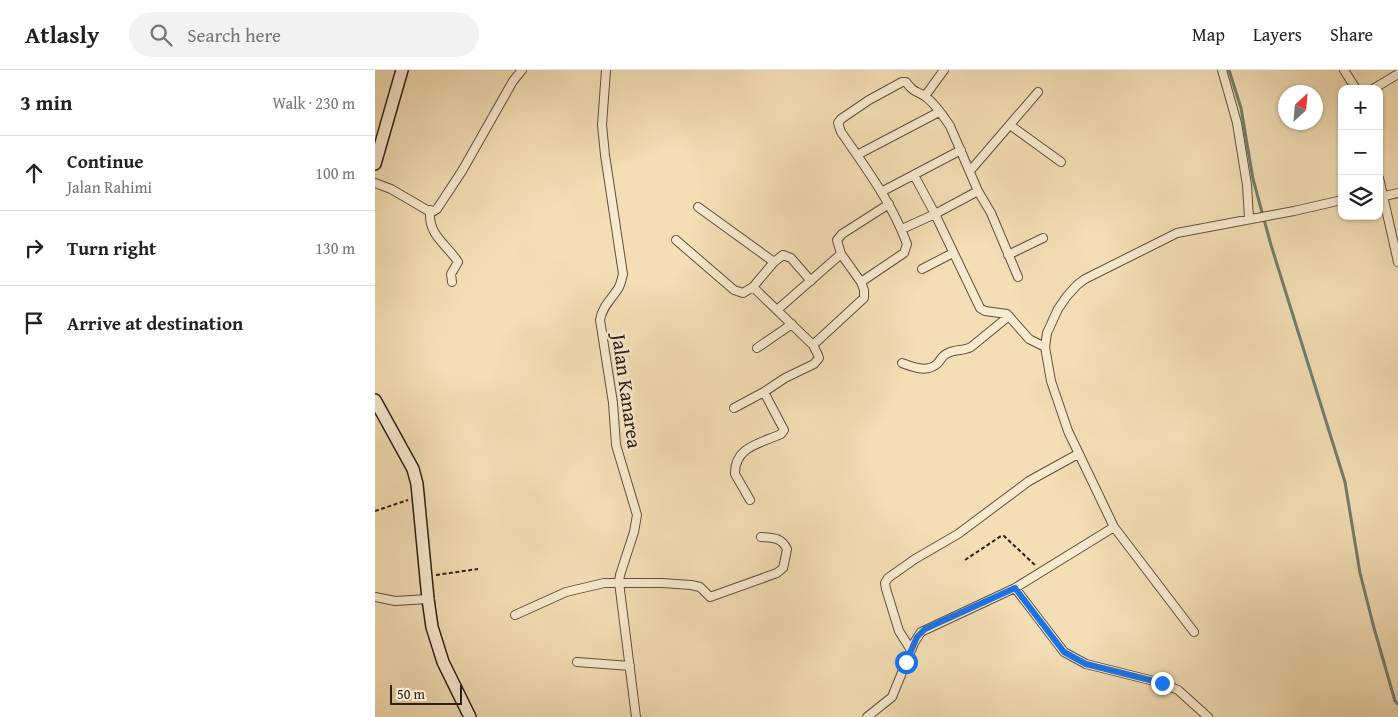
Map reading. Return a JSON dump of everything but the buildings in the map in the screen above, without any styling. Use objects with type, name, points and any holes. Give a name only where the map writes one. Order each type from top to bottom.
[{"type":"street","points":[[375,164],[403,70]]},
{"type":"street","points":[[375,183],[430,210],[437,209],[463,171],[513,80],[521,70]]},
{"type":"street","name":"Jalan Kanarea","points":[[606,70],[602,126],[623,274],[619,288],[606,305],[600,320],[613,403],[617,445],[637,515],[634,532],[619,582],[636,717]]},
{"type":"street","points":[[925,96],[944,70]]},
{"type":"street","points":[[1222,70],[1237,123],[1252,218]]},
{"type":"street","points":[[1344,70],[1353,85]]},
{"type":"street","points":[[1380,85],[1398,74]]},
{"type":"street","points":[[861,282],[904,253],[907,244],[902,229],[875,179],[841,132],[838,123],[869,100],[902,82],[907,83],[913,92],[925,96],[950,126],[991,213],[1018,278]]},
{"type":"street","points":[[970,171],[1038,92]]},
{"type":"street","points":[[857,155],[939,112]]},
{"type":"street","points":[[1010,125],[1061,162]]},
{"type":"street","points":[[881,192],[961,150]]},
{"type":"street","points":[[914,175],[980,308],[985,311],[1003,313],[1009,316],[1029,339],[1045,348]]},
{"type":"street","points":[[902,229],[979,191]]},
{"type":"street","points":[[1383,193],[1398,262]]},
{"type":"street","points":[[1385,196],[1398,193]]},
{"type":"street","points":[[1194,632],[1114,527],[1078,454],[1051,381],[1045,348],[1047,333],[1059,309],[1077,285],[1085,279],[1177,232],[1294,211],[1338,201]]},
{"type":"street","points":[[813,345],[864,298],[861,282],[841,254],[837,244],[839,236],[889,204]]},
{"type":"street","points":[[698,207],[774,262]]},
{"type":"street","points":[[430,210],[429,220],[433,230],[458,262],[451,274],[452,282]]},
{"type":"street","points":[[1009,255],[1043,238]]},
{"type":"street","points":[[677,240],[734,290],[743,293],[753,287],[780,256],[789,256],[811,281]]},
{"type":"street","points":[[922,268],[953,253]]},
{"type":"street","points":[[777,310],[841,254]]},
{"type":"street","points":[[734,408],[785,378],[814,364],[819,358],[813,345],[753,287]]},
{"type":"street","points":[[902,363],[921,369],[934,366],[944,354],[955,349],[971,347],[1009,316]]},
{"type":"street","points":[[757,348],[792,324]]},
{"type":"street","points":[[750,500],[735,474],[738,460],[747,448],[781,434],[784,430],[764,392]]},
{"type":"street","points":[[375,400],[413,470],[417,484],[432,627],[443,662],[470,717]]},
{"type":"street","points":[[911,650],[899,631],[886,589],[885,583],[888,578],[915,559],[959,534],[1029,481],[1078,454]]},
{"type":"street","points":[[867,717],[893,697],[917,637],[925,629],[1015,588],[1114,527]]},
{"type":"street","points":[[515,615],[566,592],[603,583],[691,585],[699,587],[709,597],[717,595],[745,583],[777,573],[783,568],[787,549],[783,542],[777,538],[761,537]]},
{"type":"street","points":[[1015,588],[1064,652],[1086,664],[1162,683],[1178,690],[1208,717]]},
{"type":"street","points":[[375,597],[395,602],[428,599]]},
{"type":"street","points":[[577,662],[630,666]]},
{"type":"path","points":[[375,511],[418,498]]},
{"type":"path","points":[[965,560],[1001,536],[1004,536],[1041,571]]},
{"type":"path","points":[[426,576],[479,569]]},
{"type":"waterway","points":[[1229,70],[1241,108],[1253,179],[1271,245],[1345,482],[1360,573],[1395,701],[1398,704]]},
{"type":"route","points":[[906,662],[917,637],[925,629],[1015,588],[1064,652],[1086,664],[1162,683]]}]
